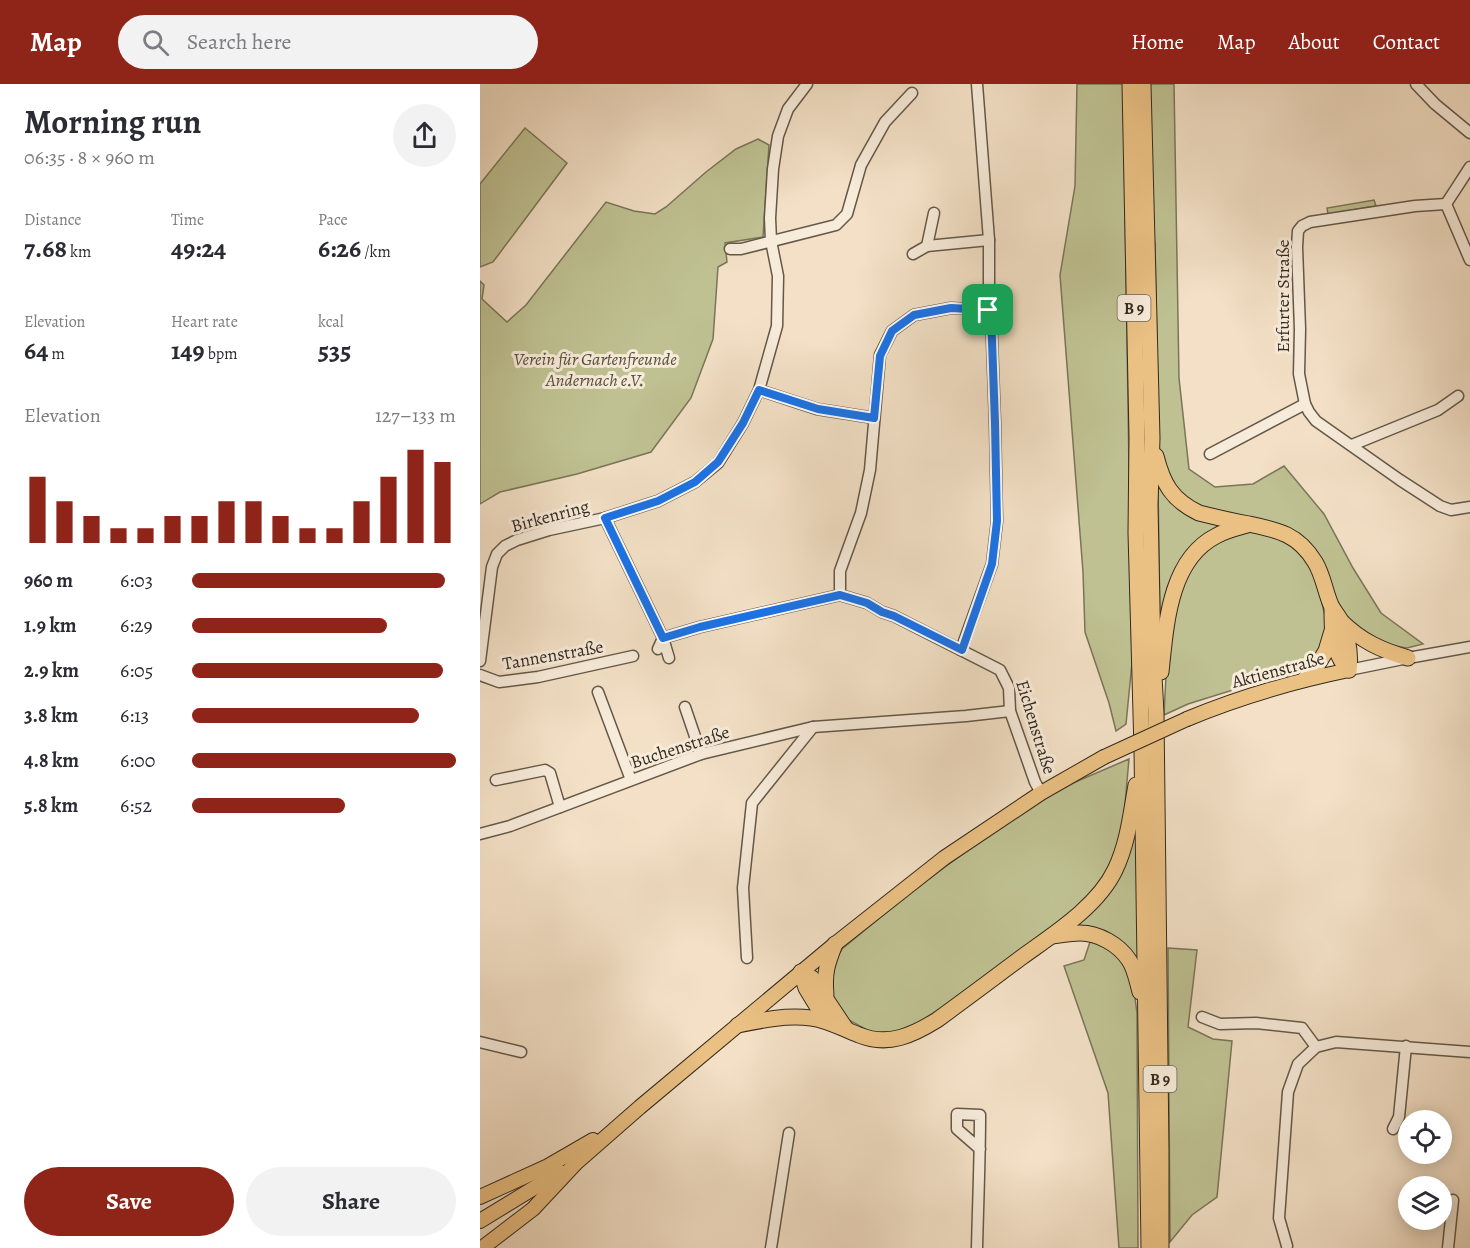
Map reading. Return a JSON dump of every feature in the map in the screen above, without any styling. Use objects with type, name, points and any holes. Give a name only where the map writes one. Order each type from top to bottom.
[{"type":"highway","name":"B 9","points":[[1130,84],[1149,1248]]},
{"type":"highway","name":"B 9","points":[[1143,84],[1152,438],[1150,529],[1156,712],[1161,1248]]},
{"type":"highway","points":[[1152,438],[1159,468],[1167,488],[1176,499],[1199,513],[1277,530],[1298,542],[1306,550],[1320,572],[1332,606],[1336,626],[1350,649],[1349,670]]},
{"type":"highway","points":[[1156,712],[1166,631],[1171,602],[1179,578],[1189,560],[1201,546],[1229,530],[1250,525]]},
{"type":"highway","points":[[1336,626],[1364,641],[1408,658]]},
{"type":"highway","points":[[1305,679],[1326,651],[1336,626]]},
{"type":"highway","points":[[738,1025],[774,1018],[813,1018],[872,1040],[888,1041],[919,1031],[937,1020],[1052,936],[1088,905],[1107,884],[1116,869],[1126,838],[1142,750]]},
{"type":"highway","points":[[1052,936],[1082,933],[1100,937],[1114,944],[1129,960],[1137,978],[1145,1017]]},
{"type":"highway","points":[[826,998],[824,979],[835,944]]},
{"type":"highway","points":[[801,972],[812,978],[846,1029]]},
{"type":"highway","points":[[801,972],[806,988],[826,1021]]},
{"type":"main road","name":"Aktienstraße","points":[[618,1125],[835,944],[944,858],[1041,793],[1104,757],[1229,702],[1305,679],[1349,670]]},
{"type":"main road","points":[[482,1248],[532,1209],[576,1163],[618,1125]]},
{"type":"main road","points":[[480,1197],[548,1166],[618,1125]]},
{"type":"main road","points":[[480,1221],[576,1163]]},
{"type":"street","points":[[605,518],[658,501],[695,482],[718,462],[743,423],[759,390],[777,326],[778,276],[771,241],[770,218],[778,136],[788,109],[807,84]]},
{"type":"street","points":[[962,650],[992,564],[997,521],[991,313],[988,310],[989,240],[977,84]]},
{"type":"street","points":[[1416,84],[1435,104],[1470,133]]},
{"type":"street","points":[[729,249],[741,249],[836,225],[847,214],[861,165],[885,122],[912,93]]},
{"type":"street","points":[[1470,167],[1446,204],[1470,260]]},
{"type":"street","name":"Erfurter Straße","points":[[1446,204],[1415,206],[1321,220],[1302,226],[1298,231],[1297,247],[1299,374],[1305,404],[1316,421],[1440,506],[1451,510],[1470,507]]},
{"type":"street","points":[[927,246],[934,213]]},
{"type":"street","points":[[913,254],[927,246],[989,240]]},
{"type":"street","points":[[658,649],[663,638],[700,627],[840,595],[840,571],[861,513],[870,470],[880,356],[892,331],[914,315],[951,308],[988,310]]},
{"type":"street","points":[[759,390],[818,409],[874,418]]},
{"type":"street","points":[[1352,445],[1438,410],[1458,396]]},
{"type":"street","points":[[1210,454],[1305,404]]},
{"type":"street","name":"Birkenring","points":[[480,661],[492,567],[497,554],[505,546],[517,540],[605,518],[663,638],[669,658]]},
{"type":"street","name":"Eichenstraße","points":[[840,595],[867,603],[1000,670],[1009,688],[1010,711],[1041,793]]},
{"type":"street","name":"Aktienstraße","points":[[1349,670],[1470,647]]},
{"type":"street","name":"Tannenstraße","points":[[480,675],[499,682],[538,677],[633,656]]},
{"type":"street","points":[[598,692],[631,780]]},
{"type":"street","points":[[685,707],[701,754]]},
{"type":"street","name":"Buchenstraße","points":[[480,834],[510,826],[701,754],[813,727],[1010,711]]},
{"type":"street","points":[[747,958],[743,888],[752,803],[813,727]]},
{"type":"street","points":[[496,780],[545,770],[550,773],[560,807]]},
{"type":"street","points":[[1202,1017],[1220,1024],[1256,1023],[1302,1028],[1316,1047]]},
{"type":"street","points":[[480,1042],[521,1052]]},
{"type":"street","points":[[1289,1247],[1279,1218],[1288,1092],[1298,1064],[1316,1047],[1336,1042],[1470,1052]]},
{"type":"street","points":[[1393,1129],[1399,1117],[1406,1046]]},
{"type":"street","points":[[771,1248],[789,1133]]},
{"type":"street","points":[[977,1248],[980,1149]]},
{"type":"street","points":[[1448,1248],[1453,1200]]},
{"type":"green space","points":[[1077,84],[1123,84],[1132,663],[1126,724],[1116,731],[1085,632],[1083,572],[1060,275],[1075,186]]},
{"type":"green space","points":[[1148,84],[1174,84],[1179,378],[1189,469],[1215,487],[1253,484],[1284,466],[1324,514],[1353,568],[1381,613],[1423,644],[1407,648],[1378,643],[1343,617],[1317,556],[1239,517],[1185,502],[1164,472],[1159,449],[1155,244],[1150,206]]},
{"type":"green space","points":[[525,128],[567,163],[493,262],[480,267],[480,184]]},
{"type":"green space","name":"Verein für Gartenfreunde Andernach e.V.","points":[[758,139],[769,145],[763,237],[725,243],[727,262],[718,267],[713,339],[691,398],[651,452],[577,474],[500,492],[480,504],[480,281],[484,285],[482,299],[507,322],[526,305],[606,202],[634,211],[655,214],[736,149]]},
{"type":"green space","points":[[1374,200],[1376,206],[1328,214],[1327,208]]},
{"type":"green space","points":[[1158,483],[1230,523],[1206,537],[1160,623]]},
{"type":"green space","points":[[1243,530],[1261,531],[1292,544],[1315,574],[1325,616],[1326,631],[1314,661],[1300,669],[1188,704],[1164,715],[1168,636],[1183,579],[1202,551]]},
{"type":"green space","points":[[1129,759],[1123,826],[1111,867],[1083,904],[927,1020],[912,1028],[883,1034],[869,1031],[847,1019],[837,1006],[830,990],[832,965],[842,949],[906,896],[1024,811],[1066,786]]},
{"type":"green space","points":[[1136,816],[1139,965],[1132,957],[1068,930],[1091,907]]},
{"type":"green space","points":[[1091,939],[1110,947],[1123,960],[1131,977],[1135,995],[1138,1248],[1119,1248],[1108,1093],[1064,966],[1084,960]]},
{"type":"green space","points":[[1168,948],[1197,950],[1188,1027],[1213,1039],[1232,1041],[1217,1197],[1192,1215],[1170,1242]]},
{"type":"route","points":[[951,308],[988,310],[991,313],[997,521],[992,564],[962,650],[867,603],[840,595],[700,627],[663,638],[605,518],[658,501],[695,482],[718,462],[743,423],[759,390],[818,409],[874,418],[880,356],[892,331],[914,315],[951,308]]}]
